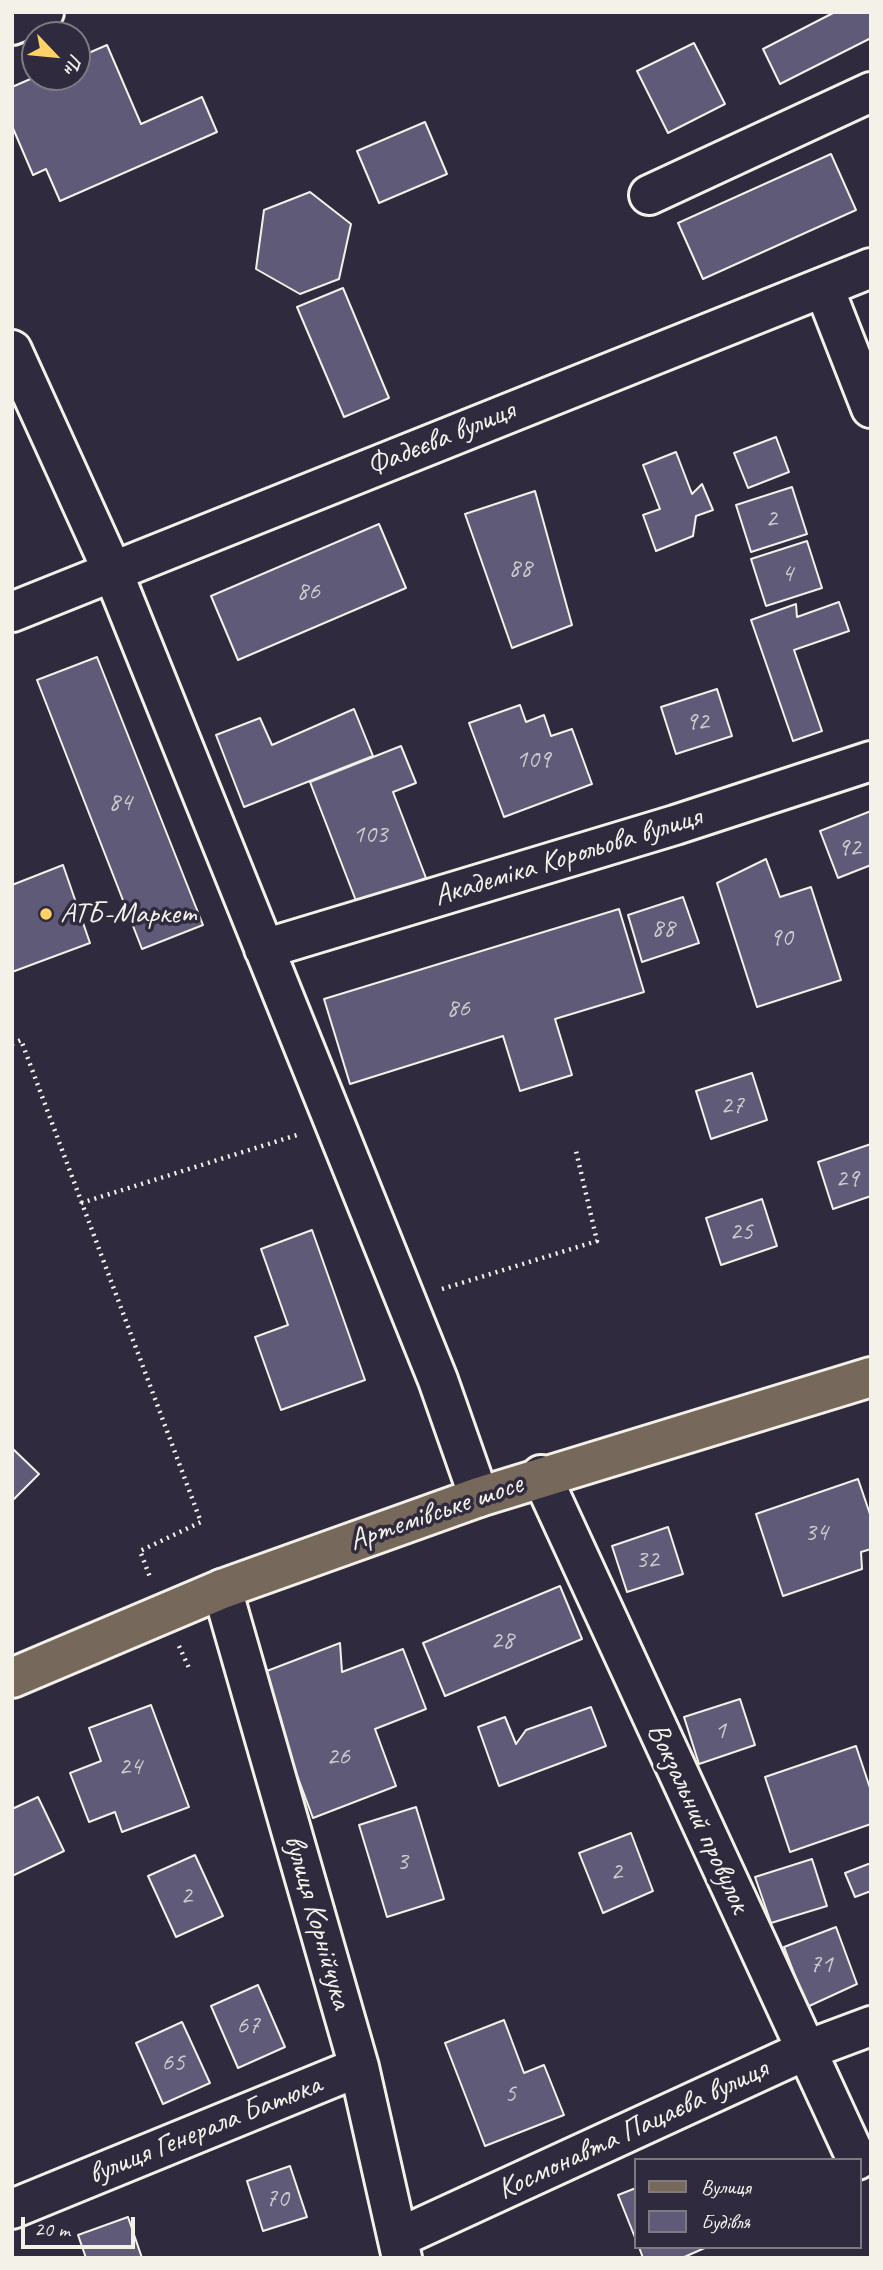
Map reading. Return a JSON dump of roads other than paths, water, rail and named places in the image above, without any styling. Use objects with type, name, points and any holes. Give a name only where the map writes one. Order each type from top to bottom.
[{"type":"main road","name":"Артемівське шосе","points":[[12,1678],[222,1589],[541,1475],[871,1377]]},
{"type":"street","points":[[649,195],[871,92]]},
{"type":"street","name":"Фадєєва вулиця","points":[[12,612],[871,268]]},
{"type":"street","points":[[824,288],[871,408]]},
{"type":"street","points":[[12,350],[112,570],[406,1301],[479,1497]]},
{"type":"street","name":"Академіка Корольова вулиця","points":[[264,949],[675,825],[871,761]]},
{"type":"street","name":"Вокзальний провулок","points":[[541,1475],[804,2051],[856,2158]]},
{"type":"street","name":"вулиця Корнійчука","points":[[222,1589],[359,2067],[400,2248]]},
{"type":"street","name":"Космонавта Пацаєва вулиця","points":[[400,2248],[804,2051],[871,2026]]},
{"type":"street","name":"вулиця Генерала Батюка","points":[[12,2209],[359,2067]]},
{"type":"street","points":[[862,2170],[871,2188]]},
{"type":"place","name":"АТБ-Маркет","points":[[46,914]]}]
